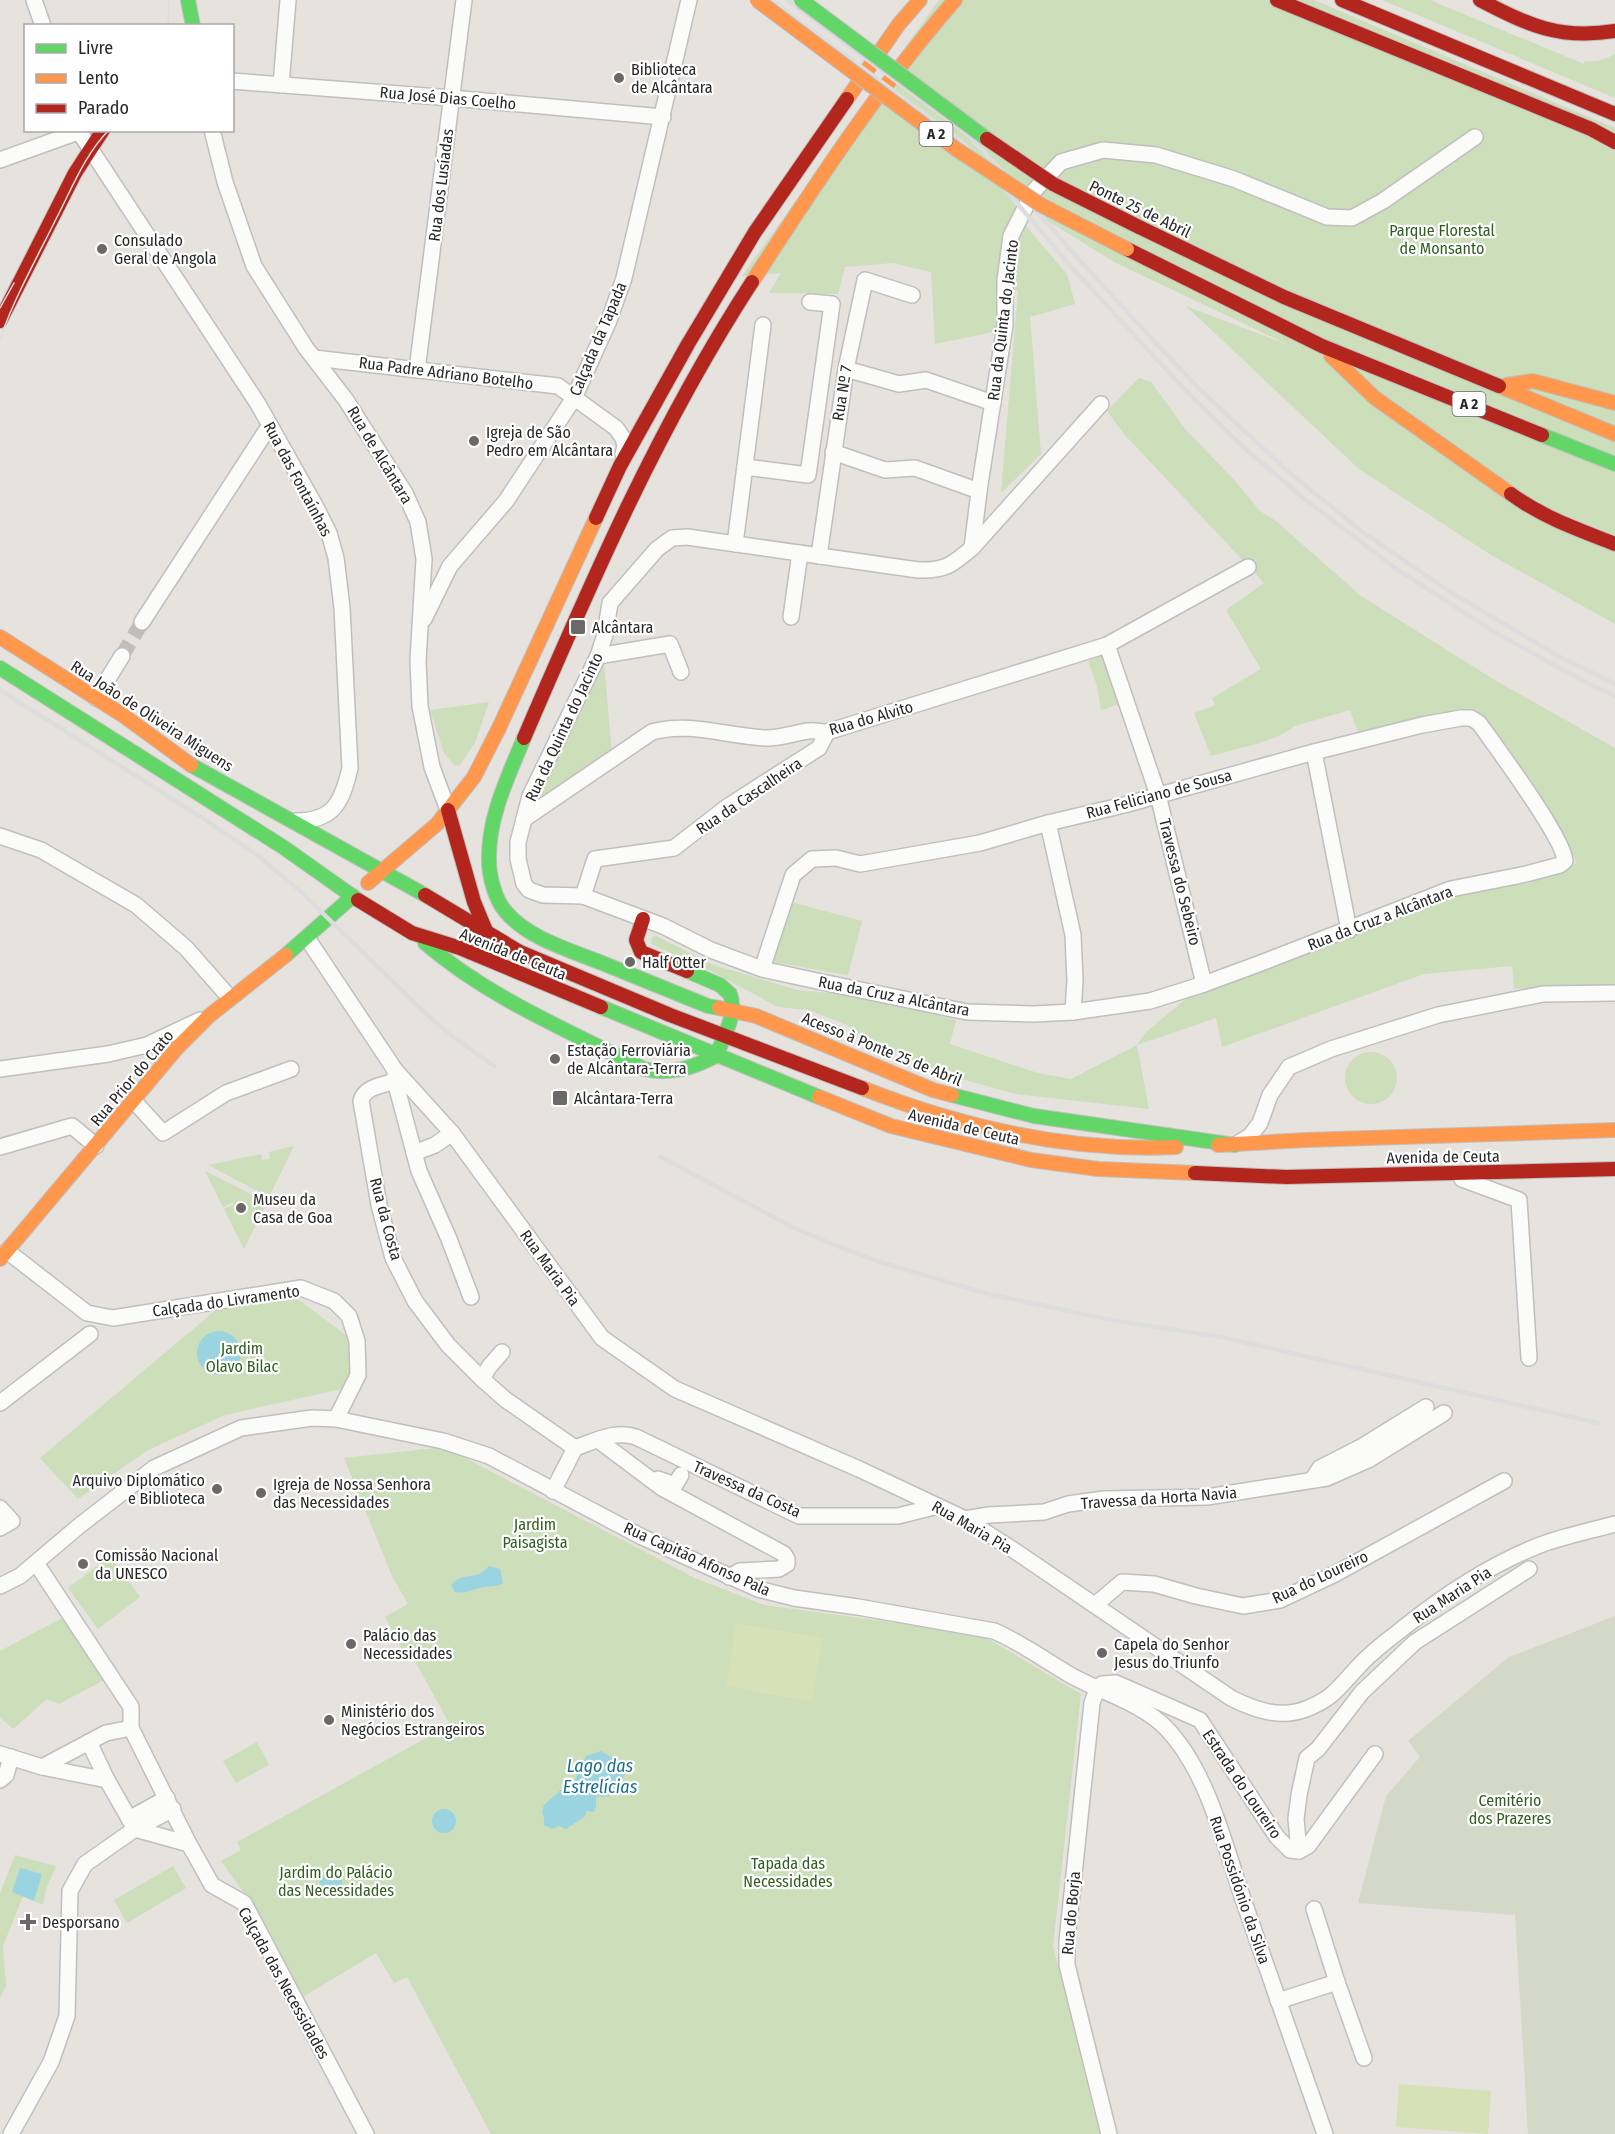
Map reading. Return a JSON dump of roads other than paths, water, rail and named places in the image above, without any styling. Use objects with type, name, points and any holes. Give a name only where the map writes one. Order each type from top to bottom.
[{"type":"main road","points":[[189,0],[193,24]]},
{"type":"main road","name":"A 2","points":[[757,0],[956,149],[1041,205],[1322,346],[1615,464]]},
{"type":"main road","name":"Ponte 25 de Abril","points":[[801,0],[969,127],[1053,184],[1284,297],[1500,386]]},
{"type":"main road","name":"Rua Prior do Crato","points":[[3,1255],[177,1048],[208,1016],[307,938],[424,836],[474,777],[499,728],[620,466],[688,344],[755,232],[899,24],[920,0]]},
{"type":"main road","name":"Acesso à Ponte 25 de Abril","points":[[955,0],[920,40],[868,111],[728,319],[638,486],[569,633],[514,760],[494,816],[489,861],[493,885],[504,910],[517,923],[543,939],[708,1006],[756,1016],[933,1090],[1034,1116],[1235,1145]]},
{"type":"main road","points":[[1277,0],[1591,129],[1615,142]]},
{"type":"main road","points":[[1342,0],[1615,114]]},
{"type":"main road","points":[[1480,0],[1538,28],[1552,32],[1591,34],[1615,30]]},
{"type":"main road","points":[[0,321],[90,148],[102,132]]},
{"type":"main road","points":[[1322,346],[1376,398],[1526,505],[1575,529],[1615,544]]},
{"type":"main road","points":[[1500,386],[1533,381],[1615,403]]},
{"type":"main road","name":"A 2","points":[[1500,386],[1615,434]]},
{"type":"main road","name":"Rua João de Oliveira Miguens","points":[[0,637],[96,698],[195,768],[381,872]]},
{"type":"main road","points":[[0,668],[283,847],[353,896]]},
{"type":"main road","points":[[448,810],[457,834],[475,911],[486,931]]},
{"type":"main road","name":"Avenida de Ceuta","points":[[381,872],[448,908],[520,952],[670,1015],[887,1098],[993,1130],[1030,1137],[1134,1149],[1316,1140],[1615,1130]]},
{"type":"main road","name":"Avenida de Ceuta","points":[[353,896],[412,933],[460,948],[693,1047],[891,1126],[1031,1160],[1098,1169],[1286,1177],[1615,1169]]},
{"type":"main road","points":[[412,933],[452,966],[487,989],[644,1069],[658,1073],[673,1073],[694,1067],[716,1056],[732,1012],[733,1002],[730,994],[720,985],[641,952],[636,940],[643,919]]},
{"type":"main road","points":[[693,1047],[712,993],[709,981]]},
{"type":"street","points":[[34,0],[42,24]]},
{"type":"street","points":[[281,85],[288,0]]},
{"type":"street","name":"Rua dos Lusíadas","points":[[417,370],[464,0]]},
{"type":"street","name":"Calçada da Tapada","points":[[419,638],[425,618],[450,566],[506,501],[574,398],[609,323],[624,278],[689,0]]},
{"type":"street","name":"Rua José Dias Coelho","points":[[234,81],[663,117]]},
{"type":"street","points":[[1,155],[75,132]]},
{"type":"street","name":"Rua das Fontaínhas","points":[[79,132],[258,404],[317,508],[336,558],[345,647],[350,768],[344,792],[331,812],[312,821],[290,821]]},
{"type":"street","name":"Rua de Alcântara","points":[[212,132],[225,182],[254,266],[314,358],[346,400],[412,507],[420,531],[424,558],[418,669],[422,724],[432,767],[448,810]]},
{"type":"street","name":"Rua da Quinta do Jacinto","points":[[972,548],[1005,325],[1005,280],[1011,236],[1033,192],[1061,162],[1103,150],[1156,155],[1234,179],[1327,217],[1352,218],[1383,201],[1475,137]]},
{"type":"street","name":"Rua Nº 7","points":[[819,556],[846,369],[865,280],[912,295]]},
{"type":"street","points":[[745,467],[808,475],[832,304],[810,302]]},
{"type":"street","points":[[735,544],[763,326]]},
{"type":"street","name":"Rua Padre Adriano Botelho","points":[[314,358],[558,386],[616,428],[623,438],[625,447],[620,466]]},
{"type":"street","points":[[846,369],[899,384],[926,380],[993,403]]},
{"type":"street","name":"Rua da Quinta do Jacinto","points":[[524,819],[530,796],[598,656],[605,635],[610,603],[657,549],[672,538],[735,544],[918,570],[937,570],[952,564],[972,548],[1101,404]]},
{"type":"street","points":[[142,622],[270,425]]},
{"type":"street","points":[[833,452],[885,470],[915,468],[979,490]]},
{"type":"street","points":[[791,617],[800,553]]},
{"type":"street","name":"Rua do Alvito","points":[[524,819],[652,732],[667,728],[712,730],[763,738],[780,738],[810,730],[827,732],[1107,645],[1248,567]]},
{"type":"street","points":[[598,656],[670,644],[681,672]]},
{"type":"street","name":"Travessa do Sebeiro","points":[[1107,645],[1158,795],[1204,984]]},
{"type":"street","points":[[96,698],[122,656]]},
{"type":"street","name":"Rua Feliciano de Sousa","points":[[762,969],[793,875],[812,860],[836,858],[860,864],[980,843],[1314,752],[1422,725],[1461,718],[1471,718],[1479,723],[1561,846]]},
{"type":"street","name":"Rua da Cascalheira","points":[[583,896],[595,859],[674,848],[727,807],[819,748],[827,732]]},
{"type":"street","points":[[1314,752],[1349,930]]},
{"type":"street","name":"Rua da Cruz a Alcântara","points":[[524,819],[518,842],[518,859],[524,884],[529,890],[543,895],[583,896],[663,926],[711,950],[762,969],[967,1012],[1034,1014],[1073,1012],[1150,1001],[1204,984],[1349,930],[1450,889],[1560,865],[1566,858],[1561,846]]},
{"type":"street","points":[[1048,823],[1074,935],[1076,981],[1073,1012]]},
{"type":"street","points":[[0,836],[41,850],[136,905],[186,948],[230,998]]},
{"type":"street","points":[[307,938],[395,1076],[419,1171],[471,1297]]},
{"type":"street","points":[[1235,1145],[1250,1136],[1260,1123],[1270,1095],[1289,1067],[1330,1049],[1438,1015],[1543,994],[1615,993]]},
{"type":"street","points":[[0,1069],[108,1054],[147,1045],[208,1016]]},
{"type":"street","points":[[134,1101],[163,1133],[226,1093],[291,1069]]},
{"type":"street","name":"Rua Maria Pia","points":[[395,1076],[452,1133],[602,1338],[675,1389],[965,1519],[1231,1698],[1260,1710],[1282,1714],[1304,1710],[1324,1701],[1336,1692],[1358,1667],[1408,1624],[1467,1582],[1542,1544],[1615,1524]]},
{"type":"street","name":"Rua da Costa","points":[[395,1076],[362,1095],[361,1101],[379,1205],[393,1258],[415,1301],[432,1326],[482,1379],[506,1400],[575,1448]]},
{"type":"street","points":[[0,1147],[72,1126],[96,1146]]},
{"type":"street","points":[[414,1154],[435,1145],[452,1133]]},
{"type":"street","points":[[1448,1173],[1519,1200],[1529,1358]]},
{"type":"street","name":"Calçada do Livramento","points":[[3,1255],[87,1313],[113,1318],[302,1288],[334,1301],[349,1316],[357,1341],[358,1376],[336,1419]]},
{"type":"street","points":[[0,1403],[90,1334]]},
{"type":"street","points":[[482,1379],[502,1352]]},
{"type":"street","points":[[1312,1480],[1320,1468],[1363,1446],[1426,1407]]},
{"type":"street","name":"Travessa da Horta Navia","points":[[965,1519],[989,1515],[1044,1512],[1068,1504],[1104,1499],[1207,1497],[1327,1478],[1368,1460],[1444,1413]]},
{"type":"street","name":"Rua Capitão Afonso Pala","points":[[0,1586],[20,1576],[79,1526],[154,1468],[241,1428],[312,1418],[336,1419],[464,1447],[489,1456],[642,1536],[758,1589],[794,1598],[994,1630],[1097,1689]]},
{"type":"street","name":"Travessa da Costa","points":[[598,1440],[614,1435],[636,1437],[799,1516],[898,1516],[938,1506]]},
{"type":"street","points":[[553,1491],[575,1448],[598,1440],[662,1488],[784,1554],[788,1559],[787,1564],[779,1569],[740,1571],[729,1577]]},
{"type":"street","points":[[646,1476],[675,1485],[681,1475]]},
{"type":"street","name":"Rua do Loureiro","points":[[1095,1605],[1122,1582],[1154,1584],[1242,1606],[1280,1600],[1335,1574],[1504,1481]]},
{"type":"street","points":[[0,1508],[6,1525]]},
{"type":"street","points":[[36,1563],[131,1707],[131,1728],[106,1733],[42,1767]]},
{"type":"street","name":"Estrada do Loureiro","points":[[1097,1689],[1102,1684],[1116,1683],[1200,1720],[1276,1837],[1290,1850],[1299,1851],[1296,1819],[1307,1758],[1318,1749],[1362,1692],[1415,1642],[1529,1569]]},
{"type":"street","name":"Rua Possidónio da Silva","points":[[1097,1689],[1136,1707],[1155,1719],[1174,1738],[1185,1754],[1211,1806],[1324,2134]]},
{"type":"street","name":"Rua do Borja","points":[[1097,1689],[1092,1703],[1067,1941],[1067,1965],[1109,2134]]},
{"type":"street","name":"Calçada das Necessidades","points":[[131,1728],[212,1885],[244,1903],[366,2134]]},
{"type":"street","points":[[89,1742],[132,1824],[189,1844]]},
{"type":"street","points":[[1299,1851],[1308,1846],[1375,1754]]},
{"type":"street","points":[[0,1793],[6,1756],[42,1767],[107,1780]]},
{"type":"street","points":[[11,2134],[51,2062],[67,2016],[70,1891],[85,1864],[132,1824],[170,1804]]},
{"type":"street","points":[[1314,1909],[1336,1982],[1364,2058]]},
{"type":"street","points":[[1278,2001],[1336,1982]]},
{"type":"water","points":[[219,1331],[228,1332],[235,1337],[240,1344],[240,1362],[235,1369],[228,1374],[219,1375],[210,1374],[203,1369],[198,1362],[197,1353],[198,1344],[203,1337],[210,1332]]},
{"type":"water","points":[[489,1566],[500,1569],[503,1583],[467,1592],[455,1592],[451,1585],[456,1581],[479,1574]]},
{"type":"water","name":"Lago das Estrelícias","points":[[601,1751],[628,1768],[615,1793],[606,1797],[596,1796],[594,1812],[587,1811],[584,1817],[566,1829],[559,1826],[552,1829],[544,1825],[542,1812],[544,1805],[563,1788],[572,1786],[586,1756]]},
{"type":"water","points":[[444,1809],[453,1812],[456,1821],[453,1830],[444,1833],[435,1830],[432,1821],[435,1812]]},
{"type":"water","points":[[20,1868],[42,1874],[34,1901],[12,1892]]},
{"type":"water","points":[[329,1872],[338,1875],[342,1881],[340,1891],[332,1895],[323,1890],[320,1882],[321,1876]]},
{"type":"tunnel","points":[[122,656],[142,622]]},
{"type":"tram line","points":[[168,24],[169,0]]},
{"type":"tram line","points":[[0,339],[19,292],[80,172],[100,139],[107,132]]},
{"type":"tram line","points":[[0,308],[14,283]]},
{"type":"railway","points":[[771,0],[961,141],[1073,269],[1188,393],[1242,446],[1302,497],[1395,568],[1496,633],[1615,696]]},
{"type":"railway","points":[[787,0],[966,133],[1196,386],[1291,474],[1364,533],[1452,593],[1562,658],[1615,684]]},
{"type":"railway","points":[[0,690],[257,855],[300,891],[425,1013],[494,1066]]},
{"type":"railway","points":[[661,1157],[794,1228],[877,1261],[988,1294],[1117,1321],[1221,1337],[1598,1423]]},
{"type":"place","name":"Biblioteca de Alcântara","points":[[619,78]]},
{"type":"place","name":"Consulado Geral de Angola","points":[[102,249]]},
{"type":"place","name":"Igreja de São Pedro em Alcântara","points":[[474,441]]},
{"type":"place","name":"Alcântara","points":[[578,627]]},
{"type":"place","name":"Half Otter","points":[[630,962]]},
{"type":"place","name":"Estação Ferroviária de Alcântara-Terra","points":[[555,1059]]},
{"type":"place","name":"Alcântara-Terra","points":[[560,1098]]},
{"type":"place","name":"Museu da Casa de Goa","points":[[241,1208]]},
{"type":"place","name":"Arquivo Diplomático e Biblioteca","points":[[217,1489]]},
{"type":"place","name":"Igreja de Nossa Senhora das Necessidades","points":[[261,1493]]},
{"type":"place","name":"Comissão Nacional da UNESCO","points":[[83,1564]]},
{"type":"place","name":"Palácio das Necessidades","points":[[351,1644]]},
{"type":"place","name":"Capela do Senhor Jesus do Triunfo","points":[[1102,1653]]},
{"type":"place","name":"Ministério dos Negócios Estrangeiros","points":[[329,1720]]},
{"type":"place","name":"Desporsano","points":[[28,1922]]},
{"type":"park label","name":"Parque Florestal de Monsanto","points":[[1442,239]]},
{"type":"park label","name":"Jardim Olavo Bilac","points":[[242,1357]]},
{"type":"park label","name":"Jardim Paisagista","points":[[535,1533]]},
{"type":"park label","name":"Cemitério dos Prazeres","points":[[1510,1809]]},
{"type":"park label","name":"Tapada das Necessidades","points":[[788,1872]]},
{"type":"park label","name":"Jardim do Palácio das Necessidades","points":[[336,1881]]}]
